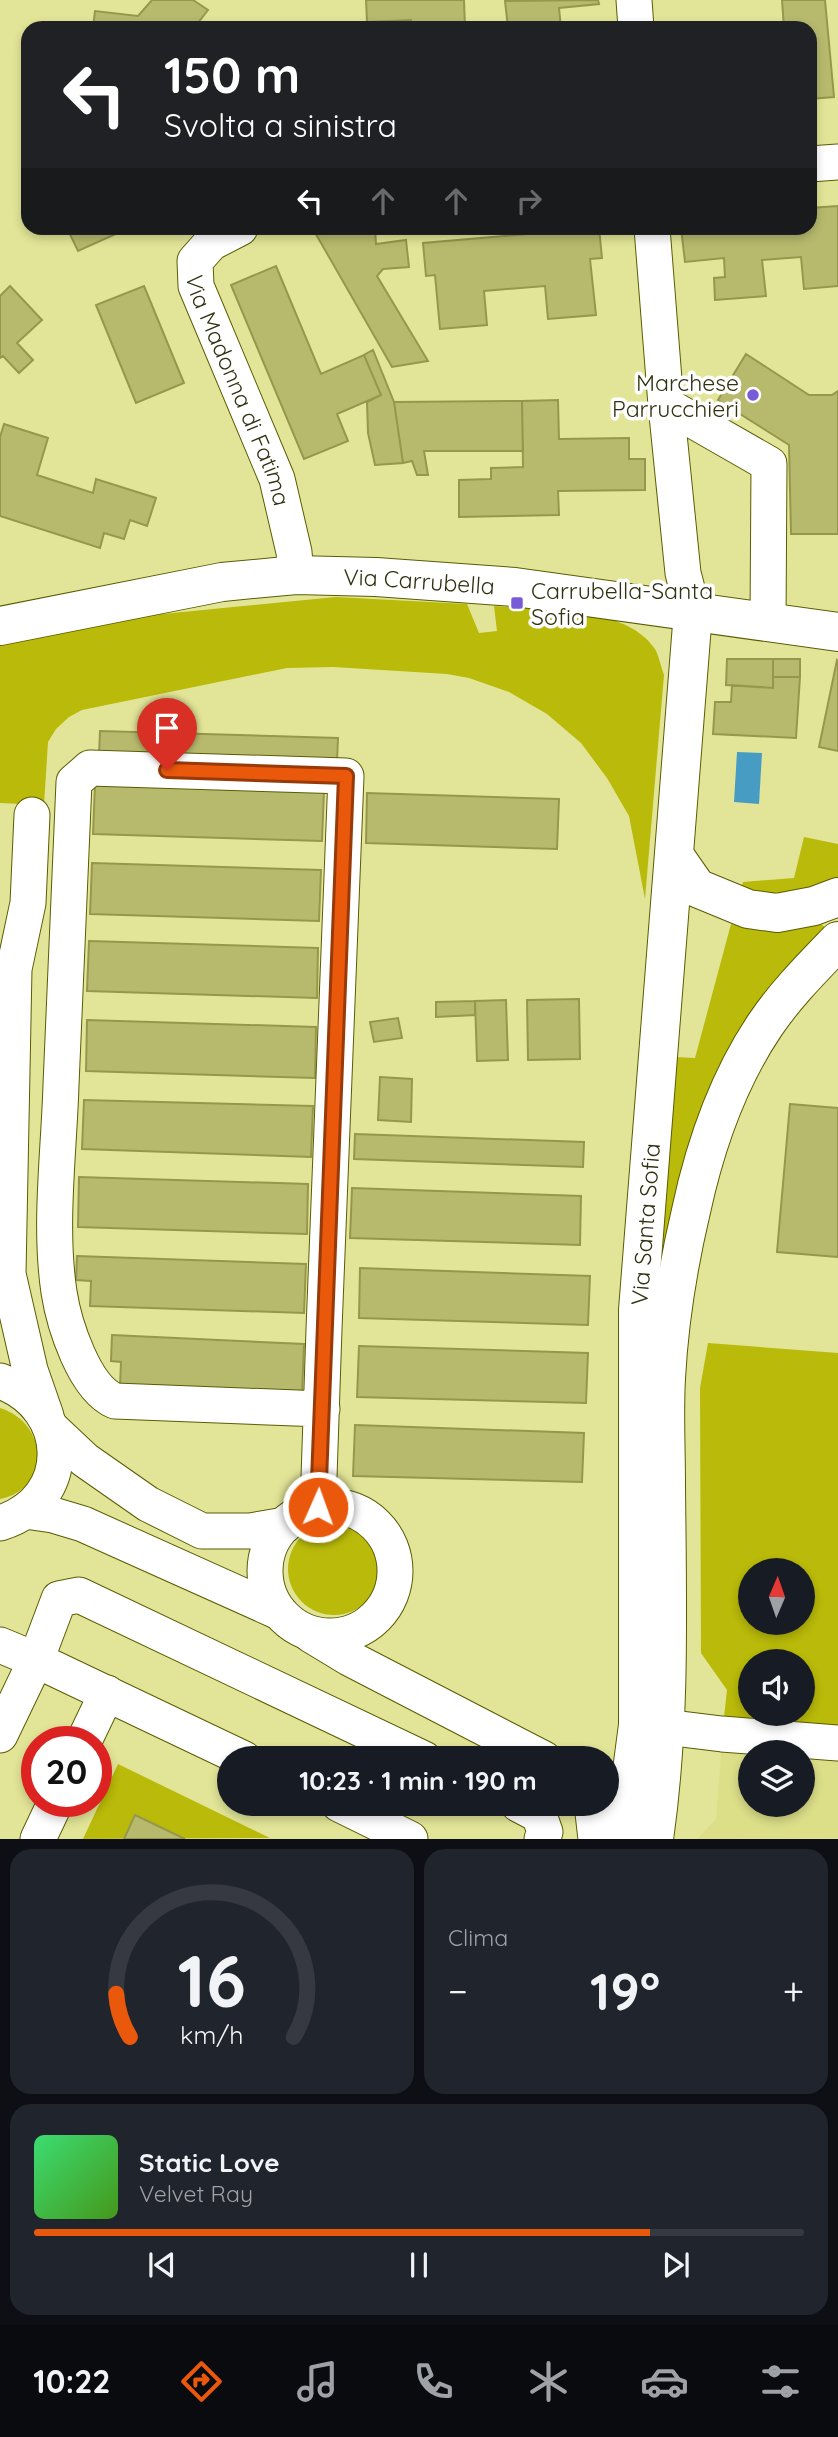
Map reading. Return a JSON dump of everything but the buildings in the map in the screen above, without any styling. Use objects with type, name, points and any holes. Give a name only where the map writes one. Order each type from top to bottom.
[{"type":"main road","name":"Via Carrubella","points":[[0,626],[222,582],[296,575],[376,577],[514,587],[838,632]]},
{"type":"main road","name":"Via Santa Sofia","points":[[623,1839],[638,1713],[638,1310],[693,612]]},
{"type":"main road","points":[[674,855],[697,888],[748,909],[777,913],[814,906],[838,897]]},
{"type":"main road","name":"Via Santa Sofia","points":[[654,1839],[662,1783],[667,1667],[666,1379],[672,1311],[687,1228],[699,1172],[716,1122],[736,1077],[764,1026],[798,982],[838,941]]},
{"type":"street","points":[[634,0],[636,21]]},
{"type":"street","points":[[817,164],[838,162]]},
{"type":"street","name":"Via Madonna di Fatima","points":[[226,235],[211,243],[195,261],[196,286],[277,479],[294,552],[296,575]]},
{"type":"street","points":[[653,235],[683,573],[693,612]]},
{"type":"street","points":[[666,405],[769,464],[768,624]]},
{"type":"street","points":[[318,1507],[322,1409],[346,776],[90,768],[74,782],[58,1162],[56,1259],[59,1293],[73,1341],[94,1384],[104,1396],[116,1401],[322,1409]]},
{"type":"street","points":[[9,1521],[38,1499],[54,1465],[55,1447],[30,1370],[8,1274],[14,969],[28,903],[32,815]]},
{"type":"street","points":[[0,1381],[16,1387],[33,1400],[49,1422],[85,1460],[148,1504],[202,1531],[250,1531],[285,1525]]},
{"type":"street","points":[[279,1612],[265,1577],[267,1558],[273,1540],[285,1525],[306,1511],[332,1506],[359,1513],[371,1520],[389,1542],[396,1570],[394,1588],[386,1605],[349,1658],[324,1710]]},
{"type":"street","points":[[9,1521],[53,1515],[83,1524],[279,1612],[292,1624],[349,1658],[519,1746]]},
{"type":"street","points":[[0,1735],[36,1660],[60,1599],[79,1595],[397,1746]]},
{"type":"street","points":[[308,1633],[324,1637],[341,1636],[359,1630],[374,1620]]},
{"type":"street","points":[[0,1646],[36,1660],[217,1746]]},
{"type":"street","points":[[91,1726],[107,1693]]},
{"type":"street","points":[[665,1727],[838,1743]]},
{"type":"street","points":[[363,1816],[410,1839]]},
{"type":"street","points":[[539,1816],[545,1832],[542,1839]]},
{"type":"street","points":[[593,1816],[596,1839]]},
{"type":"street","points":[[38,1839],[48,1817]]},
{"type":"shaded area","points":[[336,597],[467,604],[479,633],[497,631],[494,606],[581,612],[624,624],[642,635],[655,649],[664,675],[645,899],[629,816],[607,778],[581,743],[547,714],[509,692],[469,678],[447,674],[333,667],[287,668],[82,710],[56,729],[48,742],[44,805],[0,803],[0,643],[122,618]]},
{"type":"shaded area","points":[[804,837],[838,844],[838,886],[799,897],[740,892],[743,882],[794,878]]},
{"type":"shaded area","points":[[818,922],[825,927],[788,967],[655,1311],[675,1057],[695,1058],[731,924],[750,928]]},
{"type":"shaded area","points":[[708,1343],[838,1353],[838,1726],[815,1724],[815,1649],[738,1649],[738,1718],[724,1717],[727,1690],[701,1653],[700,1388]]},
{"type":"shaded area","points":[[0,1408],[16,1416],[28,1427],[38,1455],[35,1470],[28,1483],[17,1493],[0,1499]]},
{"type":"shaded area","points":[[325,1523],[343,1523],[360,1530],[373,1543],[380,1560],[380,1578],[373,1595],[360,1608],[343,1615],[325,1615],[308,1608],[295,1595],[288,1578],[288,1560],[295,1543],[308,1530]]},
{"type":"shaded area","points":[[724,1717],[738,1718],[738,1726],[838,1726],[838,1838],[697,1839],[716,1819]]},
{"type":"shaded area","points":[[118,1764],[217,1812],[217,1816],[225,1816],[270,1838],[83,1839],[93,1817],[112,1817],[112,1777]]},
{"type":"water","points":[[737,752],[762,753],[759,804],[734,802]]},
{"type":"place","name":"Marchese Parrucchieri","points":[[753,395]]},
{"type":"place","name":"Carrubella-Santa Sofia","points":[[517,603]]},
{"type":"route","points":[[167,770],[346,776],[318,1507]]}]
